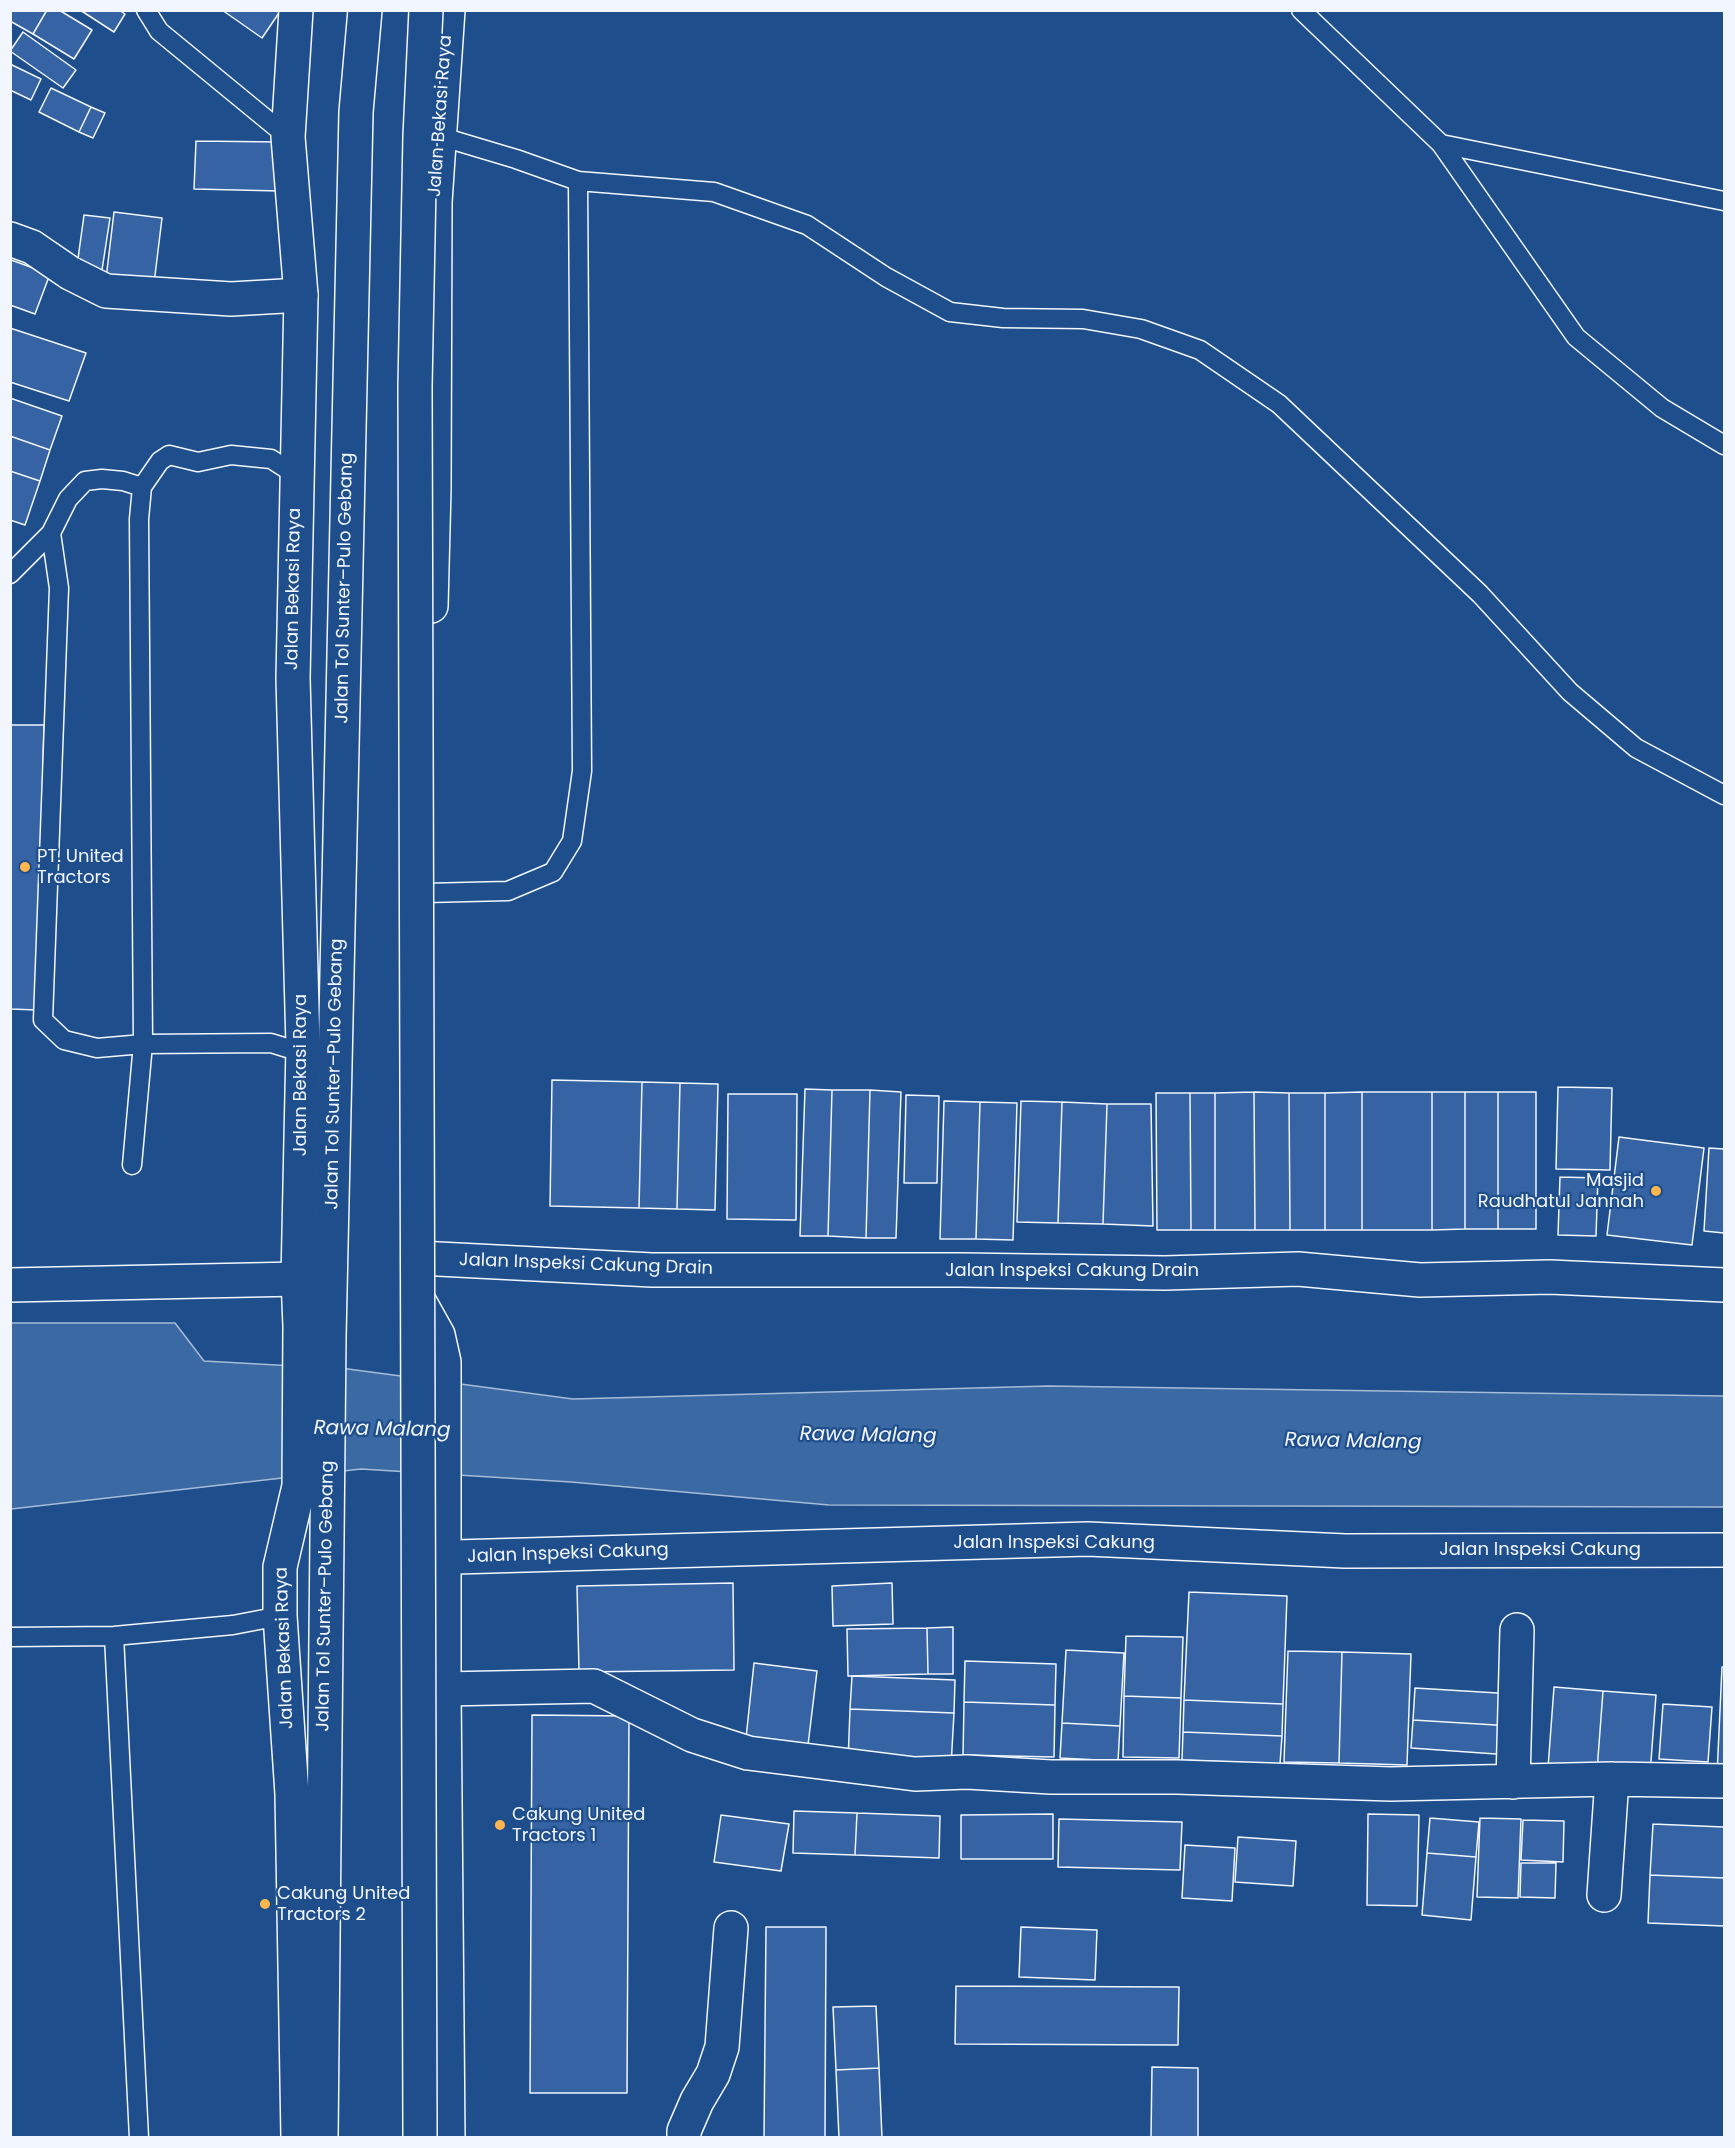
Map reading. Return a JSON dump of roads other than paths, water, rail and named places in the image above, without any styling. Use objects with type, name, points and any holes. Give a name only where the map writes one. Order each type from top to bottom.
[{"type":"main road","name":"Jalan Bekasi Raya","points":[[296,10],[288,137],[301,294],[283,467],[293,678],[287,1045],[300,1326],[300,1486],[280,1567],[280,1616],[292,1794],[298,2138]]},
{"type":"main road","name":"Jalan Tol Sunter–Pulo Gebang","points":[[321,2138],[329,1336],[355,136],[365,10]]},
{"type":"main road","points":[[420,2138],[415,386],[420,136],[426,10]]},
{"type":"main road","name":"Jalan Bekasi Raya","points":[[414,2138],[433,1498],[432,1361],[419,1301],[419,1258],[434,488],[435,201],[448,10]]},
{"type":"main road","points":[[10,239],[32,247],[70,273],[106,291],[231,299],[301,294]]},
{"type":"main road","name":"Jalan Inspeksi Cakung Drain","points":[[419,1258],[652,1270],[962,1270],[1165,1273],[1298,1269],[1420,1280],[1550,1277],[1725,1285]]},
{"type":"main road","points":[[10,1285],[298,1279]]},
{"type":"main road","name":"Jalan Inspeksi Cakung","points":[[432,1558],[1088,1539],[1345,1551],[1725,1550]]},
{"type":"main road","name":"Jalan Bekasi Raya","points":[[432,1558],[444,1689],[448,2138]]},
{"type":"main road","points":[[1513,1782],[1517,1630]]},
{"type":"main road","points":[[444,1689],[594,1686],[692,1735],[748,1753],[915,1774],[967,1772],[1051,1777],[1391,1784],[1612,1779],[1725,1781]]},
{"type":"main road","points":[[1604,1895],[1612,1779]]},
{"type":"main road","points":[[684,2138],[684,2131],[697,2101],[713,2074],[722,2046],[731,1928]]},
{"type":"main road","points":[[322,1948],[342,2138]]},
{"type":"lane","points":[[146,10],[159,31],[288,137]]},
{"type":"lane","points":[[1300,10],[1441,144],[1576,337],[1662,408],[1725,445]]},
{"type":"lane","points":[[440,136],[578,180],[714,192],[807,225],[886,277],[950,312],[1003,318],[1083,319],[1141,329],[1200,350],[1279,404],[1480,594],[1578,699],[1636,748],[1725,795]]},
{"type":"lane","points":[[1441,144],[1725,201]]},
{"type":"lane","points":[[425,893],[508,891],[553,873],[572,841],[582,771],[578,180]]},
{"type":"lane","points":[[132,1165],[144,1044],[139,531],[142,487],[160,461],[169,455],[198,462],[231,455],[283,467]]},
{"type":"lane","points":[[10,574],[51,533],[68,499],[85,481],[102,479],[123,481],[142,487]]},
{"type":"lane","points":[[51,533],[59,588],[44,1020],[64,1040],[97,1048],[144,1044],[287,1045]]},
{"type":"lane","points":[[10,1637],[114,1636],[233,1625],[280,1616]]},
{"type":"lane","points":[[114,1636],[139,2138]]},
{"type":"water","name":"Rawa Malang","points":[[10,1323],[175,1323],[204,1361],[348,1369],[573,1399],[1048,1386],[1724,1396],[1724,1507],[829,1505],[571,1482],[361,1469],[11,1509]]},
{"type":"place","name":"PT. United Tractors","points":[[25,867]]},
{"type":"place","name":"Masjid Raudhatul Jannah","points":[[1656,1191]]},
{"type":"place","name":"Cakung United Tractors 1","points":[[500,1825]]},
{"type":"place","name":"Cakung United Tractors 2","points":[[265,1904]]}]
